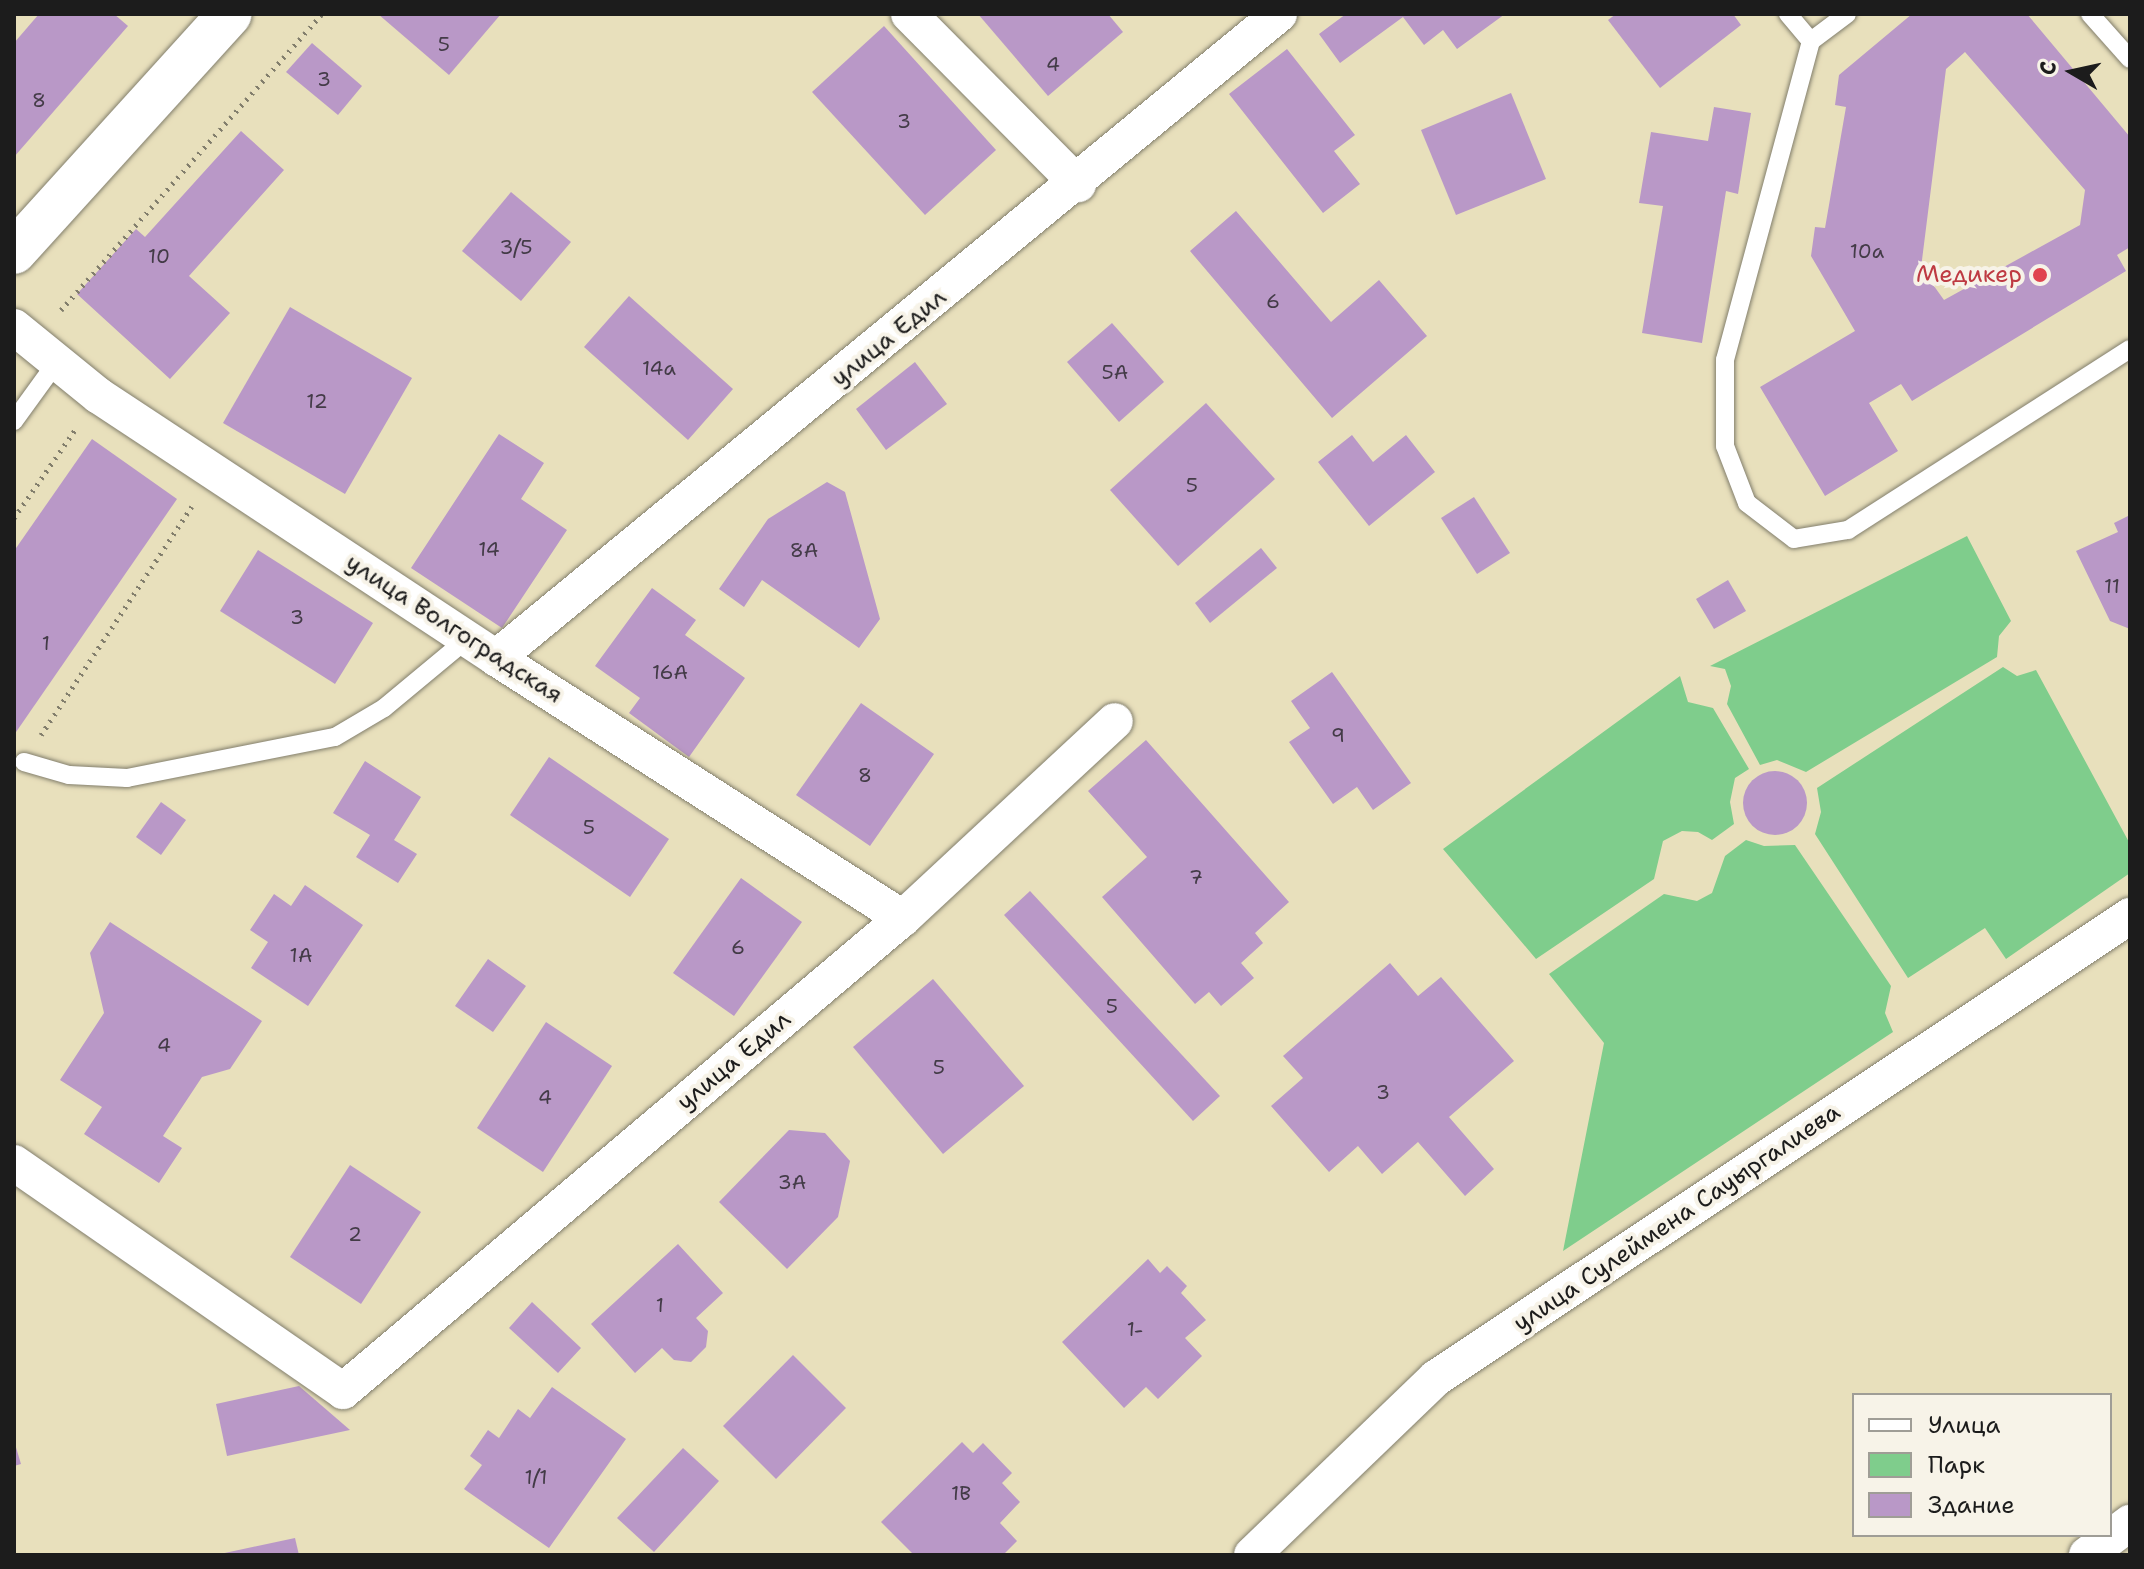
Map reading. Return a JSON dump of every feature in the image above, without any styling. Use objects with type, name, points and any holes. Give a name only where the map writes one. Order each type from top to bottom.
[{"type":"main road","points":[[14,252],[230,14]]},
{"type":"street","points":[[909,14],[1078,184]]},
{"type":"street","name":"улица Едил","points":[[481,649],[1078,184],[1279,14]]},
{"type":"street","name":"улица Волгоградская","points":[[34,345],[99,396],[481,649],[903,918]]},
{"type":"street","name":"улица Едил","points":[[14,1163],[343,1391],[903,918],[1115,721]]},
{"type":"street","name":"улица Сулеймена Сауыргалиева","points":[[1252,1555],[1436,1378],[2130,916]]},
{"type":"street","points":[[2112,1536],[2130,1523]]},
{"type":"street","points":[[2087,1555],[2111,1537]]},
{"type":"lane","points":[[1788,14],[1811,41]]},
{"type":"lane","points":[[1847,14],[1811,41],[1725,360],[1725,446],[1747,503],[1794,539],[1848,530],[2130,349]]},
{"type":"lane","points":[[2090,14],[2130,59]]},
{"type":"lane","points":[[14,421],[34,345]]},
{"type":"lane","points":[[24,762],[69,775],[127,778],[335,737],[481,649]]},
{"type":"path","points":[[34,345],[322,14]]},
{"type":"path","points":[[14,518],[99,396]]},
{"type":"path","points":[[24,762],[215,472]]},
{"type":"green space","points":[[1967,536],[2011,621],[1999,636],[1997,657],[1806,772],[1777,760],[1760,765],[1727,704],[1731,686],[1725,669],[1710,666]]},
{"type":"green space","points":[[2003,667],[2017,676],[2036,670],[2130,844],[2130,873],[2006,959],[1985,928],[1908,978],[1815,834],[1821,812],[1817,788]]},
{"type":"green space","points":[[1680,676],[1688,702],[1713,708],[1749,769],[1735,778],[1730,802],[1734,824],[1712,840],[1698,832],[1682,831],[1663,841],[1654,879],[1536,959],[1443,849]]},
{"type":"green space","points":[[1746,840],[1764,846],[1795,845],[1891,986],[1885,1013],[1893,1032],[1563,1251],[1604,1043],[1549,974],[1664,894],[1697,901],[1712,893],[1725,856]]},
{"type":"building","points":[[39,14],[114,14],[128,26],[14,157],[14,43]]},
{"type":"building","points":[[378,14],[501,14],[449,75]]},
{"type":"building","points":[[978,14],[1108,14],[1123,32],[1048,96]]},
{"type":"building","points":[[1346,14],[1505,14],[1457,49],[1443,30],[1424,45],[1403,17],[1340,63],[1319,34]]},
{"type":"building","points":[[1616,14],[1733,14],[1741,25],[1660,88],[1608,20]]},
{"type":"building","points":[[1912,14],[2027,14],[2130,137],[2130,247],[2117,255],[2126,271],[1912,401],[1901,384],[1869,403],[1898,451],[1825,496],[1760,387],[1855,331],[1811,256],[1815,227],[1825,228],[1846,107],[1835,105],[1839,75]],"holes":[[[1965,52],[2085,190],[2080,225],[1944,300],[1921,268],[1946,69]]]},
{"type":"building","points":[[884,26],[996,150],[925,215],[812,92]]},
{"type":"building","points":[[312,43],[362,86],[338,115],[286,72]]},
{"type":"building","points":[[1287,49],[1355,135],[1334,151],[1360,184],[1323,213],[1229,94]]},
{"type":"building","points":[[1511,93],[1546,179],[1456,215],[1421,130]]},
{"type":"building","points":[[1714,107],[1751,113],[1738,194],[1726,191],[1702,343],[1642,333],[1663,206],[1639,203],[1651,132],[1708,141]]},
{"type":"building","points":[[241,131],[284,170],[189,276],[230,313],[170,379],[77,294],[136,229],[145,237]]},
{"type":"building","points":[[511,192],[571,242],[521,301],[462,251]]},
{"type":"building","points":[[1236,211],[1331,322],[1379,280],[1427,336],[1332,418],[1190,251]]},
{"type":"building","points":[[629,296],[733,389],[688,440],[584,347]]},
{"type":"building","points":[[290,307],[412,378],[345,494],[223,423]]},
{"type":"building","points":[[1112,323],[1164,382],[1119,422],[1067,362]]},
{"type":"building","points":[[915,362],[947,404],[886,450],[856,409]]},
{"type":"building","points":[[1206,403],[1275,479],[1178,566],[1110,490]]},
{"type":"building","points":[[499,434],[544,463],[521,499],[567,530],[502,628],[411,568]]},
{"type":"building","points":[[1352,435],[1373,462],[1406,435],[1435,472],[1369,526],[1318,462]]},
{"type":"building","points":[[92,439],[177,499],[14,735],[14,551]]},
{"type":"building","points":[[827,482],[845,492],[880,619],[859,648],[762,580],[744,607],[719,589],[768,519]]},
{"type":"building","points":[[1474,497],[1510,553],[1477,574],[1441,518]]},
{"type":"building","points":[[2130,515],[2130,629],[2110,621],[2076,551],[2118,532],[2114,523]]},
{"type":"building","points":[[1261,548],[1277,568],[1210,623],[1195,603]]},
{"type":"building","points":[[258,550],[373,623],[335,684],[220,611]]},
{"type":"building","points":[[1728,580],[1746,611],[1714,629],[1696,599]]},
{"type":"building","points":[[652,588],[696,620],[685,635],[745,678],[689,757],[629,713],[640,698],[595,666]]},
{"type":"building","points":[[1332,672],[1411,783],[1373,810],[1357,787],[1333,804],[1289,742],[1310,728],[1291,701]]},
{"type":"building","points":[[861,703],[934,754],[870,846],[796,795]]},
{"type":"building","points":[[1146,740],[1289,902],[1255,933],[1263,943],[1241,963],[1254,978],[1221,1006],[1209,992],[1195,1004],[1102,897],[1147,857],[1088,791]]},
{"type":"building","points":[[549,757],[669,839],[630,897],[510,815]]},
{"type":"building","points":[[365,761],[421,797],[394,840],[417,854],[398,883],[356,857],[370,835],[333,813]]},
{"type":"building","points":[[1775,771],[1798,780],[1807,803],[1798,826],[1775,835],[1752,826],[1743,803],[1752,780]]},
{"type":"building","points":[[161,802],[186,820],[161,855],[136,837]]},
{"type":"building","points":[[741,878],[802,922],[734,1016],[673,973]]},
{"type":"building","points":[[305,885],[363,925],[308,1006],[251,968],[268,942],[250,930],[274,894],[291,906]]},
{"type":"building","points":[[1030,891],[1220,1096],[1193,1121],[1004,915]]},
{"type":"building","points":[[110,922],[262,1021],[230,1069],[202,1077],[163,1136],[182,1148],[159,1183],[84,1134],[102,1107],[60,1080],[104,1013],[90,953]]},
{"type":"building","points":[[488,959],[526,986],[493,1032],[455,1006]]},
{"type":"building","points":[[1390,963],[1418,996],[1441,977],[1514,1061],[1449,1117],[1494,1169],[1465,1196],[1418,1142],[1382,1174],[1358,1146],[1329,1172],[1271,1106],[1303,1078],[1283,1056]]},
{"type":"building","points":[[933,979],[1024,1086],[943,1154],[853,1047]]},
{"type":"building","points":[[546,1022],[612,1066],[543,1172],[477,1128]]},
{"type":"building","points":[[789,1130],[825,1133],[850,1161],[838,1217],[787,1269],[719,1202]]},
{"type":"building","points":[[350,1165],[421,1212],[361,1304],[290,1257]]},
{"type":"building","points":[[678,1244],[723,1293],[696,1318],[708,1331],[706,1347],[691,1362],[674,1360],[662,1348],[635,1373],[591,1324]]},
{"type":"building","points":[[1148,1259],[1160,1273],[1167,1266],[1187,1286],[1181,1293],[1206,1320],[1185,1338],[1202,1356],[1158,1399],[1146,1387],[1124,1408],[1062,1342]]},
{"type":"building","points":[[532,1302],[581,1348],[558,1373],[509,1328]]},
{"type":"building","points":[[793,1355],[846,1408],[776,1479],[723,1426]]},
{"type":"building","points":[[299,1386],[350,1430],[227,1456],[216,1404]]},
{"type":"building","points":[[552,1387],[626,1439],[549,1548],[464,1489],[482,1465],[470,1456],[488,1430],[499,1438],[518,1409],[530,1418]]},
{"type":"building","points":[[962,1442],[973,1453],[983,1443],[1012,1473],[1002,1483],[1020,1502],[1000,1523],[1017,1541],[1003,1555],[914,1555],[881,1522]]},
{"type":"building","points":[[14,1445],[21,1464],[14,1466]]},
{"type":"building","points":[[683,1448],[719,1481],[654,1552],[617,1518]]},
{"type":"building","points":[[295,1538],[299,1555],[220,1554]]},
{"type":"place","name":"Медикер","points":[[2040,275]]}]
